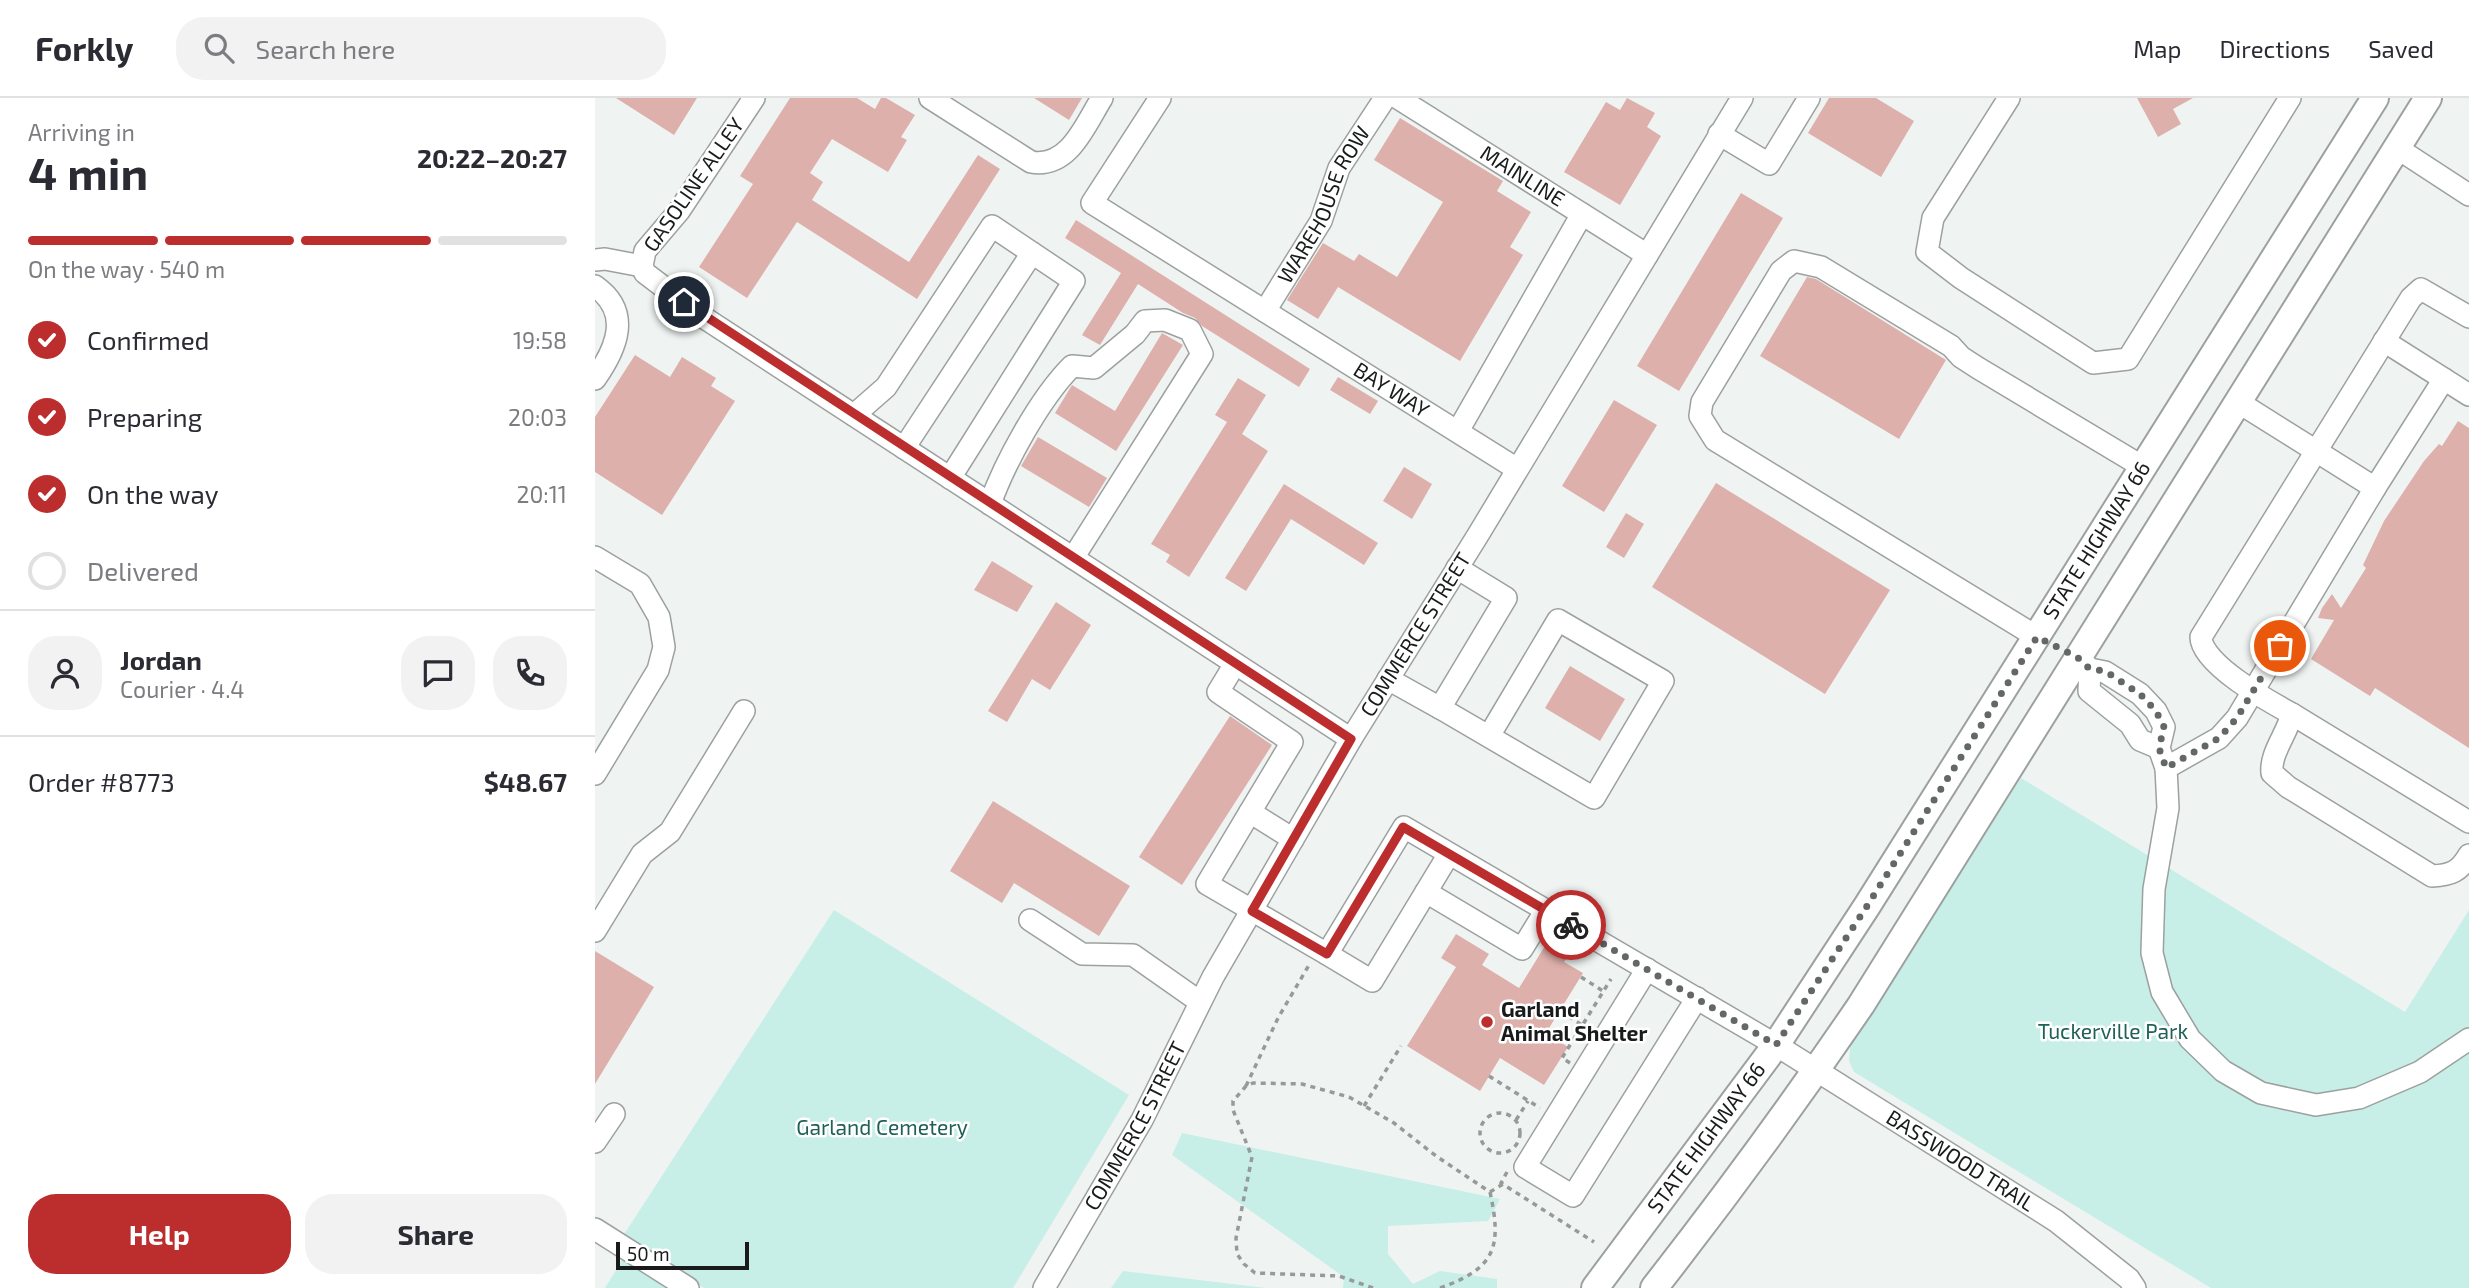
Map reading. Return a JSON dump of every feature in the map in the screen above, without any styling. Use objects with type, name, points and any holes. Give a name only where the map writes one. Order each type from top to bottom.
[{"type":"main road","name":"STATE HIGHWAY 66","points":[[1594,1288],[1776,1045],[1867,906],[2375,98]]},
{"type":"main road","points":[[1654,1288],[1707,1221],[1817,1071],[2084,663],[2238,402],[2428,98]]},
{"type":"main road","points":[[2037,637],[2084,663]]},
{"type":"street","name":"GASOLINE ALLEY","points":[[644,270],[645,251],[679,211],[754,98]]},
{"type":"street","points":[[930,98],[1031,162],[1043,164],[1067,153],[1102,98]]},
{"type":"street","name":"BAY WAY","points":[[1160,98],[1092,203],[1517,469]]},
{"type":"street","name":"WAREHOUSE ROW","points":[[1265,310],[1321,221],[1339,168],[1385,98]]},
{"type":"street","name":"MAINLINE","points":[[1398,98],[1647,255]]},
{"type":"street","name":"COMMERCE STREET","points":[[1044,1288],[1142,1120],[1200,1002],[1351,739],[1457,569],[1741,98]]},
{"type":"street","points":[[1719,134],[1769,164],[1809,98]]},
{"type":"street","points":[[2009,98],[1933,218],[1927,252],[1961,278],[2093,363],[2127,359],[2290,98]]},
{"type":"street","points":[[2397,148],[2469,195]]},
{"type":"street","points":[[1458,431],[1583,214]]},
{"type":"street","points":[[854,415],[886,387],[992,226],[1074,281],[950,478]]},
{"type":"street","points":[[904,448],[1032,253]]},
{"type":"street","points":[[595,260],[605,259],[644,270],[703,317],[1351,739]]},
{"type":"street","points":[[2037,637],[1715,440],[1700,416],[1702,402],[1781,271],[1794,261],[1821,267],[1951,346],[1961,357],[1978,368],[2143,467]]},
{"type":"street","points":[[595,286],[613,303],[619,323],[612,349],[595,379]]},
{"type":"street","points":[[2469,317],[2421,289],[2411,298],[2201,638],[2201,646],[2210,657],[2253,691],[2469,821]]},
{"type":"street","points":[[990,504],[1001,473],[1058,380],[1072,366],[1094,368],[1135,334],[1145,321],[1165,320],[1190,330],[1202,354],[1073,558]]},
{"type":"street","points":[[2384,341],[2469,395]]},
{"type":"street","points":[[2162,758],[2219,738],[2237,718],[2444,379]]},
{"type":"street","points":[[2238,402],[2375,488]]},
{"type":"street","points":[[595,557],[640,584],[659,617],[664,647],[658,670],[595,774]]},
{"type":"street","points":[[1440,708],[1506,598],[1457,569]]},
{"type":"street","points":[[1388,679],[1594,798],[1663,681],[1558,620],[1489,736]]},
{"type":"street","points":[[2084,663],[2105,671],[2140,694],[2156,711],[2164,727],[2162,758],[2168,808],[2154,889],[2151,953],[2162,992],[2190,1039],[2223,1071],[2261,1093],[2316,1105],[2359,1098],[2420,1072],[2469,1039]]},
{"type":"street","points":[[1235,664],[1218,692],[1292,742],[1207,884],[1252,911],[1318,959],[1372,981],[1449,854]]},
{"type":"street","points":[[595,931],[642,854],[670,832],[744,711]]},
{"type":"street","points":[[2292,714],[2288,729],[2271,762],[2272,773],[2288,787],[2432,876],[2450,876],[2462,867],[2469,855]]},
{"type":"street","points":[[1250,812],[1293,839]]},
{"type":"street","name":"BASSWOOD TRAIL","points":[[1318,959],[1403,827],[1776,1045],[2056,1221],[2129,1279],[2135,1288]]},
{"type":"street","points":[[1426,892],[1522,949],[1546,910]]},
{"type":"street","points":[[1030,920],[1082,954],[1133,955],[1200,1002]]},
{"type":"street","points":[[1647,969],[1525,1167],[1549,1182],[1573,1196],[1697,999]]},
{"type":"street","points":[[595,1142],[614,1114]]},
{"type":"street","points":[[595,1229],[688,1288]]},
{"type":"path","points":[[1318,959],[1278,1018],[1246,1086],[1233,1101],[1233,1110],[1252,1157],[1236,1238],[1237,1254],[1255,1273],[1339,1276],[1373,1288]]},
{"type":"path","points":[[1581,977],[1603,991]]},
{"type":"path","points":[[1567,1050],[1611,979]]},
{"type":"path","points":[[1560,1011],[1582,1025]]},
{"type":"path","points":[[1364,1105],[1401,1045]]},
{"type":"path","points":[[1489,1076],[1545,1111]]},
{"type":"path","points":[[1246,1086],[1254,1083],[1302,1084],[1349,1097],[1394,1123],[1436,1156],[1490,1192],[1497,1229],[1493,1251],[1478,1269],[1440,1288]]},
{"type":"path","points":[[1515,1120],[1528,1101]]},
{"type":"path","points":[[1498,1113],[1515,1120],[1520,1132],[1516,1145],[1505,1153],[1492,1152],[1486,1148],[1480,1136],[1482,1124],[1486,1119],[1498,1113]]},
{"type":"path","points":[[1490,1192],[1503,1184]]},
{"type":"green space","name":"Tuckerville Park","points":[[2021,778],[2405,1012],[2469,910],[2469,1288],[2211,1288],[1854,1072],[1849,1061],[1850,1046]]},
{"type":"green space","name":"Garland Cemetery","points":[[834,910],[1129,1095],[1013,1288],[704,1288],[623,1236]]},
{"type":"green space","points":[[1182,1133],[1500,1199],[1488,1221],[1388,1226],[1388,1254],[1413,1284],[1440,1271],[1497,1279],[1497,1288],[1343,1288],[1344,1277],[1172,1155]]},
{"type":"green space","points":[[623,1259],[667,1288],[605,1288]]},
{"type":"green space","points":[[1123,1271],[1266,1288],[1111,1288]]},
{"type":"building","points":[[616,98],[697,98],[674,135]]},
{"type":"building","points":[[790,98],[857,98],[875,109],[881,98],[886,98],[915,115],[901,137],[907,140],[888,172],[832,139],[810,173],[823,182],[812,200],[909,262],[978,155],[1000,169],[917,299],[797,222],[747,298],[699,267],[753,184],[740,176]]},
{"type":"building","points":[[1034,98],[1082,98],[1069,120]]},
{"type":"building","points":[[1627,98],[1655,113],[1647,127],[1661,136],[1620,205],[1564,172],[1606,102],[1620,110]]},
{"type":"building","points":[[1829,98],[1876,98],[1914,121],[1881,177],[1808,133]]},
{"type":"building","points":[[2137,98],[2193,98],[2173,109],[2181,124],[2158,137]]},
{"type":"building","points":[[1400,118],[1503,181],[1497,191],[1531,212],[1510,247],[1523,255],[1460,361],[1338,287],[1318,319],[1287,300],[1323,243],[1354,261],[1359,254],[1397,277],[1443,202],[1374,160]]},
{"type":"building","points":[[1741,193],[1783,218],[1679,391],[1637,366]]},
{"type":"building","points":[[1076,220],[1310,369],[1299,387],[1138,284],[1100,345],[1082,335],[1121,273],[1065,238]]},
{"type":"building","points":[[1807,277],[1816,279],[1946,360],[1899,439],[1760,356]]},
{"type":"building","points":[[1162,333],[1183,345],[1116,451],[1055,413],[1072,385],[1115,411]]},
{"type":"building","points":[[635,355],[670,377],[682,357],[716,378],[711,386],[735,401],[662,515],[595,472],[595,417]]},
{"type":"building","points":[[1338,377],[1378,401],[1370,414],[1330,390]]},
{"type":"building","points":[[1238,378],[1266,395],[1242,434],[1268,451],[1189,577],[1166,562],[1170,555],[1151,544],[1227,422],[1215,415]]},
{"type":"building","points":[[1614,400],[1657,425],[1604,512],[1562,486]]},
{"type":"building","points":[[2458,421],[2469,428],[2469,748],[2375,688],[2370,696],[2311,659],[2334,620],[2318,618],[2322,608],[2332,594],[2341,608],[2366,568],[2363,565],[2384,521],[2424,461],[2439,444],[2442,446]]},
{"type":"building","points":[[1038,437],[1107,478],[1089,507],[1021,466]]},
{"type":"building","points":[[1404,467],[1432,484],[1412,519],[1383,501]]},
{"type":"building","points":[[1716,483],[1890,590],[1825,694],[1652,587]]},
{"type":"building","points":[[1284,484],[1378,543],[1364,565],[1291,519],[1246,591],[1225,578]]},
{"type":"building","points":[[1626,513],[1644,524],[1624,558],[1606,547]]},
{"type":"building","points":[[992,561],[1033,586],[1017,612],[974,590]]},
{"type":"building","points":[[1056,602],[1091,625],[1050,690],[1032,679],[1007,722],[988,711]]},
{"type":"building","points":[[1570,666],[1625,699],[1600,741],[1545,708]]},
{"type":"building","points":[[1230,716],[1272,745],[1182,885],[1139,857]]},
{"type":"building","points":[[993,801],[1130,886],[1099,936],[1014,883],[1002,903],[950,871]]},
{"type":"building","name":"Garland Animal Shelter","points":[[1456,934],[1489,954],[1482,965],[1519,988],[1548,941],[1569,954],[1564,962],[1583,973],[1546,1033],[1568,1047],[1544,1085],[1500,1058],[1480,1091],[1407,1046],[1456,967],[1441,958]]},
{"type":"building","points":[[595,951],[654,987],[595,1084]]},
{"type":"way so far","points":[[1571,925],[1776,1045],[2037,637],[2077,657],[2090,669],[2105,671],[2140,694],[2156,711],[2164,727],[2159,748],[2166,768],[2219,738],[2237,718],[2280,646]]},
{"type":"place","name":"Garland Animal Shelter","points":[[1487,1022]]},
{"type":"route","points":[[684,302],[703,317],[1351,739],[1252,911],[1327,954],[1403,827],[1571,925]]}]
